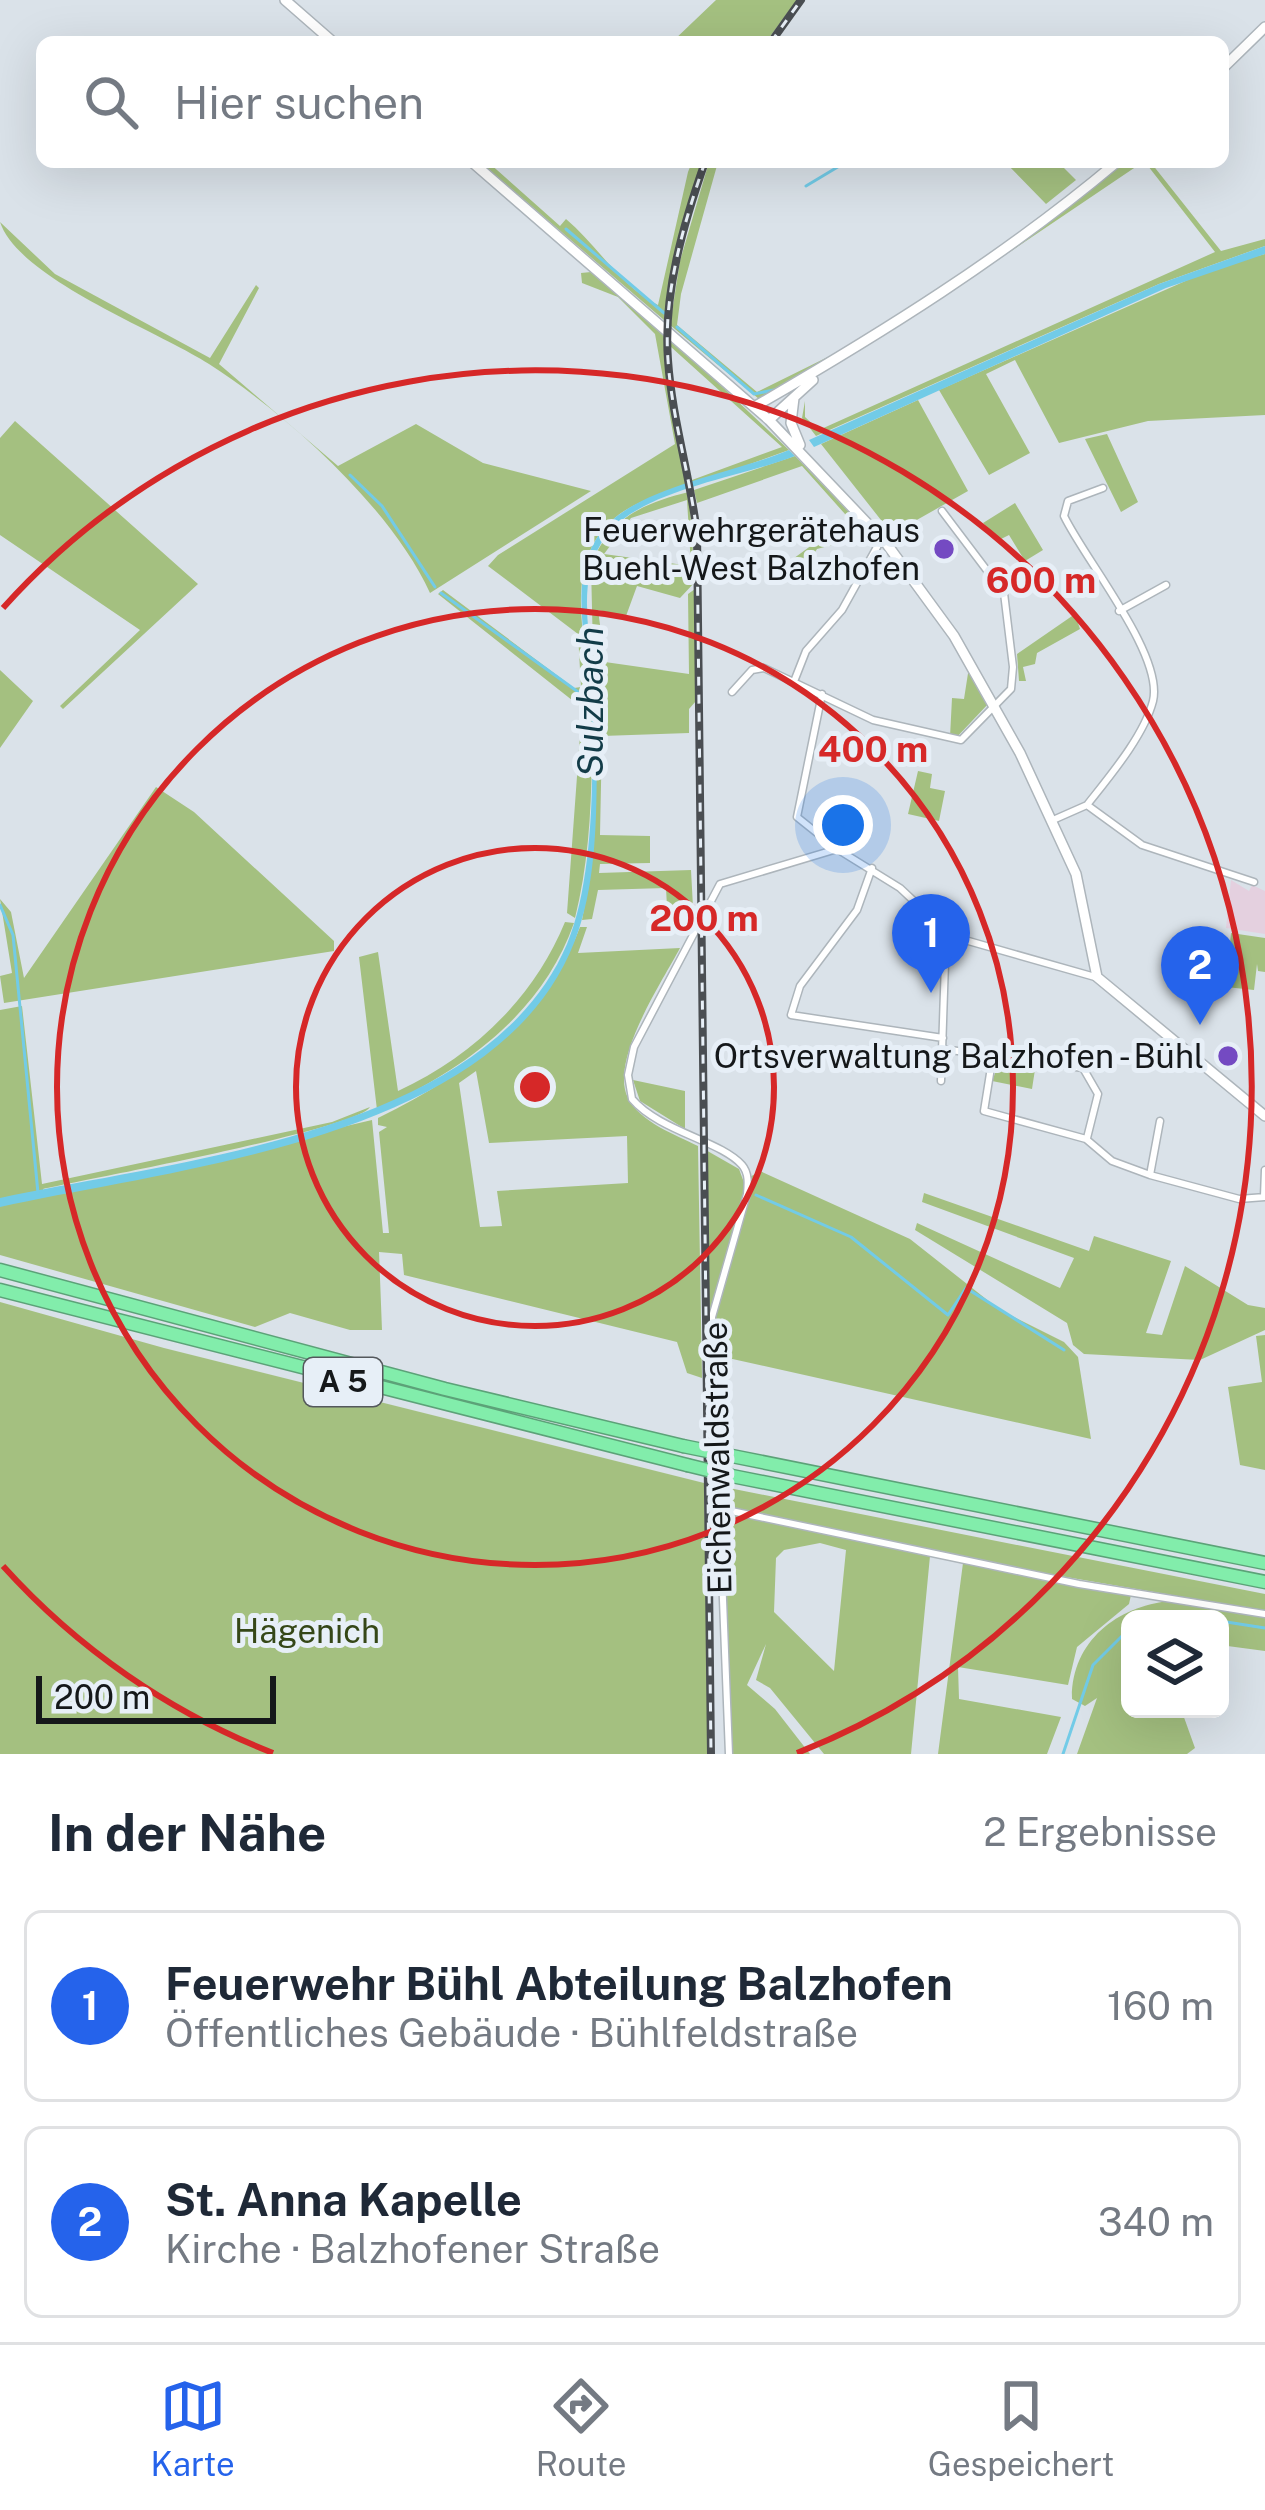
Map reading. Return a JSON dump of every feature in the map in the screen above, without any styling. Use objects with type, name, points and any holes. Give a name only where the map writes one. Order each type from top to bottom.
[{"type":"highway","name":"A 5","points":[[0,1270],[399,1377],[683,1446],[1265,1564]]},
{"type":"highway","name":"A 5","points":[[0,1290],[732,1476],[1265,1582]]},
{"type":"street","points":[[285,0],[327,36]]},
{"type":"street","points":[[1229,62],[1265,27]]},
{"type":"street","points":[[479,168],[795,441],[930,601],[995,705],[1053,820],[1082,891],[1097,976]]},
{"type":"street","points":[[754,407],[821,373],[972,274],[1110,168]]},
{"type":"street","points":[[769,420],[821,373]]},
{"type":"street","points":[[794,398],[795,441]]},
{"type":"street","points":[[1053,820],[1087,805],[1147,715],[1154,696],[1150,665],[1063,510],[1072,498],[1102,488]]},
{"type":"street","points":[[732,692],[757,667],[795,679],[874,720],[955,742],[1013,682],[1007,602],[942,512]]},
{"type":"street","points":[[795,679],[806,651],[842,610],[881,538]]},
{"type":"street","points":[[1119,611],[1166,585]]},
{"type":"street","points":[[822,694],[797,817],[837,849],[872,868],[951,936],[1097,976],[1265,1116]]},
{"type":"street","points":[[1087,805],[1142,845],[1254,881]]},
{"type":"street","name":"Eichenwaldstraße","points":[[729,1754],[713,1303],[747,1194],[747,1176],[736,1160],[637,1106],[628,1084],[629,1061],[697,919],[720,884],[837,849]]},
{"type":"street","points":[[872,868],[857,910],[800,986],[791,1015],[943,1039]]},
{"type":"street","points":[[941,1081],[951,936]]},
{"type":"street","points":[[943,1049],[1087,1070],[1098,1094],[1086,1139]]},
{"type":"street","points":[[993,1055],[984,1111],[1086,1139],[1112,1161],[1150,1175],[1239,1198],[1265,1197],[1265,1170]]},
{"type":"street","points":[[1150,1175],[1160,1121]]},
{"type":"street","points":[[717,1508],[1078,1584],[1265,1614]]},
{"type":"shaded area","points":[[1231,880],[1249,891],[1252,885],[1265,891],[1265,934],[1226,928]]},
{"type":"green space","points":[[716,0],[797,0],[770,36],[678,36]]},
{"type":"green space","points":[[487,168],[495,168],[560,226],[566,219],[621,277],[658,305],[688,172],[699,168],[675,252],[664,320]]},
{"type":"green space","points":[[707,168],[716,168],[681,294],[677,325],[757,392],[846,348],[759,399],[670,325],[680,261]]},
{"type":"green space","points":[[1011,168],[1064,168],[1076,180],[1046,204]]},
{"type":"green space","points":[[1117,168],[1134,168],[1008,254]]},
{"type":"green space","points":[[1150,168],[1155,168],[1221,251],[1265,239],[1265,246],[1159,284],[816,436],[802,418],[805,401],[805,417],[819,430],[1215,252]]},
{"type":"green space","points":[[0,222],[55,274],[210,358],[256,285],[259,288],[219,364],[303,436],[209,364],[92,302],[34,264],[12,243]]},
{"type":"green space","points":[[1265,254],[1265,415],[1148,421],[1059,443],[1015,360],[986,374],[1030,453],[989,475],[939,390],[1217,267]]},
{"type":"green space","points":[[591,272],[664,333],[668,391],[688,487],[624,511],[603,529],[587,560],[581,601],[591,706],[591,785],[585,866],[575,918],[567,913],[582,708],[438,594],[443,590],[574,688],[581,687],[578,634],[488,566],[498,555],[675,444],[655,334],[618,297],[582,283],[581,273]]},
{"type":"green space","points":[[671,338],[789,450],[693,485],[692,480],[782,447],[671,347]]},
{"type":"green space","points":[[918,400],[968,491],[892,534],[821,444]]},
{"type":"green space","points":[[15,421],[198,584],[63,709],[60,706],[140,630],[0,535],[0,438]]},
{"type":"green space","points":[[416,424],[483,463],[591,491],[430,593],[413,561],[364,497],[303,436],[338,466]]},
{"type":"green space","points":[[1107,434],[1138,502],[1121,512],[1085,439]]},
{"type":"green space","points":[[795,456],[875,539],[873,544],[858,538],[817,549],[797,581],[775,572],[812,545],[862,533],[802,466],[697,503],[694,490]]},
{"type":"green space","points":[[689,492],[695,582],[680,598],[637,586],[626,616],[598,610],[605,662],[689,674],[688,594],[695,589],[696,701],[689,709],[689,733],[602,736],[600,835],[650,836],[650,863],[600,864],[599,873],[691,870],[693,907],[667,907],[666,888],[598,890],[592,919],[582,920],[590,876],[596,777],[591,566],[617,525],[672,496]],"holes":[[[687,500],[691,566],[604,554],[631,518]]]},
{"type":"green space","points":[[1015,503],[1043,550],[1025,561],[1009,535],[999,540],[983,523]]},
{"type":"green space","points":[[1075,614],[1080,629],[1037,653],[1035,664],[1023,667],[1026,681],[1019,681],[1017,654]]},
{"type":"green space","points":[[969,667],[989,703],[955,739],[950,737],[952,698],[964,699]]},
{"type":"green space","points":[[0,670],[33,701],[0,748]]},
{"type":"green space","points":[[918,771],[932,774],[930,788],[945,791],[939,821],[908,814]]},
{"type":"green space","points":[[156,787],[194,812],[334,941],[334,951],[4,1003],[0,976],[12,973],[0,899],[11,912],[24,978]]},
{"type":"green space","points":[[565,922],[574,923],[560,956],[520,1012],[468,1058],[377,1110],[359,957],[378,952],[398,1091],[451,1061],[498,1022],[536,976]]},
{"type":"green space","points":[[580,927],[587,927],[578,953],[680,948],[631,1043],[624,1082],[628,1098],[641,1114],[698,1146],[702,1378],[687,1373],[677,1342],[404,1275],[402,1254],[379,1252],[382,1330],[350,1330],[290,1313],[255,1327],[0,1255],[0,1010],[22,1006],[42,1184],[332,1122],[370,1107],[320,1128],[273,1140],[43,1189],[45,1196],[372,1120],[383,1233],[389,1233],[379,1132],[387,1127],[378,1125],[378,1118],[441,1083],[498,1041],[546,990]],"holes":[[[476,1071],[489,1143],[627,1136],[628,1183],[497,1191],[502,1226],[480,1227],[459,1083]]]},
{"type":"green space","points":[[1231,933],[1265,938],[1265,972],[1258,971],[1257,964],[1254,990],[1226,987]]},
{"type":"green space","points":[[1001,1058],[1036,1063],[1032,1089],[992,1081]]},
{"type":"green space","points":[[633,1080],[685,1091],[685,1129],[640,1101]]},
{"type":"green space","points":[[704,1149],[739,1169],[746,1188],[710,1324]]},
{"type":"green space","points":[[760,1171],[910,1239],[1000,1310],[1064,1342],[1078,1357],[1091,1439],[719,1356],[715,1304],[750,1177]]},
{"type":"green space","points":[[924,1193],[1089,1251],[1094,1236],[1171,1261],[1146,1333],[1162,1335],[1185,1266],[1248,1305],[1265,1308],[1265,1330],[1200,1360],[1084,1354],[1073,1345],[1067,1323],[915,1230],[917,1223],[1060,1288],[1074,1258],[922,1202]]},
{"type":"green space","name":"Hägenich","points":[[0,1302],[164,1348],[704,1483],[710,1754],[0,1754]]},
{"type":"green space","points":[[1265,1335],[1265,1470],[1240,1465],[1228,1387],[1262,1382],[1256,1336]]},
{"type":"green space","points":[[719,1486],[1265,1594],[1265,1611],[1031,1571],[830,1528],[830,1534],[930,1556],[911,1754],[824,1754],[770,1688],[756,1680],[766,1644],[747,1685],[775,1709],[810,1754],[733,1754],[719,1540],[725,1505]],"holes":[[[820,1543],[846,1550],[834,1671],[774,1612],[776,1558],[784,1550]]]},
{"type":"green space","points":[[963,1563],[1131,1595],[1129,1604],[1077,1647],[1068,1685],[958,1667],[959,1699],[1061,1717],[1047,1754],[938,1754]]},
{"type":"green space","points":[[1170,1601],[1223,1610],[1132,1610]]},
{"type":"green space","points":[[1229,1611],[1265,1617],[1265,1651],[1229,1646]]},
{"type":"green space","points":[[1121,1616],[1121,1718],[1184,1718],[1195,1748],[1187,1754],[1077,1754],[1097,1698],[1085,1706],[1072,1699],[1079,1660]]},
{"type":"water","points":[[1265,246],[1265,254],[1166,288],[814,447],[809,440],[1159,284]]},
{"type":"water","points":[[789,450],[795,456],[642,507],[606,536],[595,556],[587,602],[596,700],[596,800],[586,904],[579,929],[542,999],[486,1055],[414,1098],[332,1131],[245,1157],[0,1207],[0,1198],[236,1151],[320,1128],[399,1098],[469,1058],[527,1008],[567,944],[583,889],[592,729],[582,587],[593,544],[606,526],[643,500]]},
{"type":"waterway","points":[[806,186],[836,168]]},
{"type":"waterway","points":[[566,229],[664,313]]},
{"type":"waterway","points":[[677,327],[754,394],[774,390]]},
{"type":"waterway","points":[[350,475],[382,506],[435,587]]},
{"type":"waterway","name":"Sulzbach","points":[[441,593],[592,702]]},
{"type":"waterway","points":[[0,905],[13,935],[38,1193]]},
{"type":"waterway","points":[[756,1195],[851,1237],[948,1315],[966,1288],[1064,1350]]},
{"type":"waterway","points":[[1229,1622],[1265,1628]]},
{"type":"waterway","points":[[1063,1754],[1093,1665],[1121,1637]]},
{"type":"railway","points":[[775,36],[801,0]]},
{"type":"railway","points":[[703,168],[676,260],[667,335],[673,404],[697,533],[711,1754]]},
{"type":"place","name":"Feuerwehrgerätehaus Buehl-West Balzhofen","points":[[944,549]]},
{"type":"place","name":"Feuerwehr Bühl Abteilung Balzhofen","points":[[931,993]]},
{"type":"place","name":"St. Anna Kapelle","points":[[1200,1025]]},
{"type":"place","name":"Ortsverwaltung Balzhofen - Bühl","points":[[1228,1056]]}]
